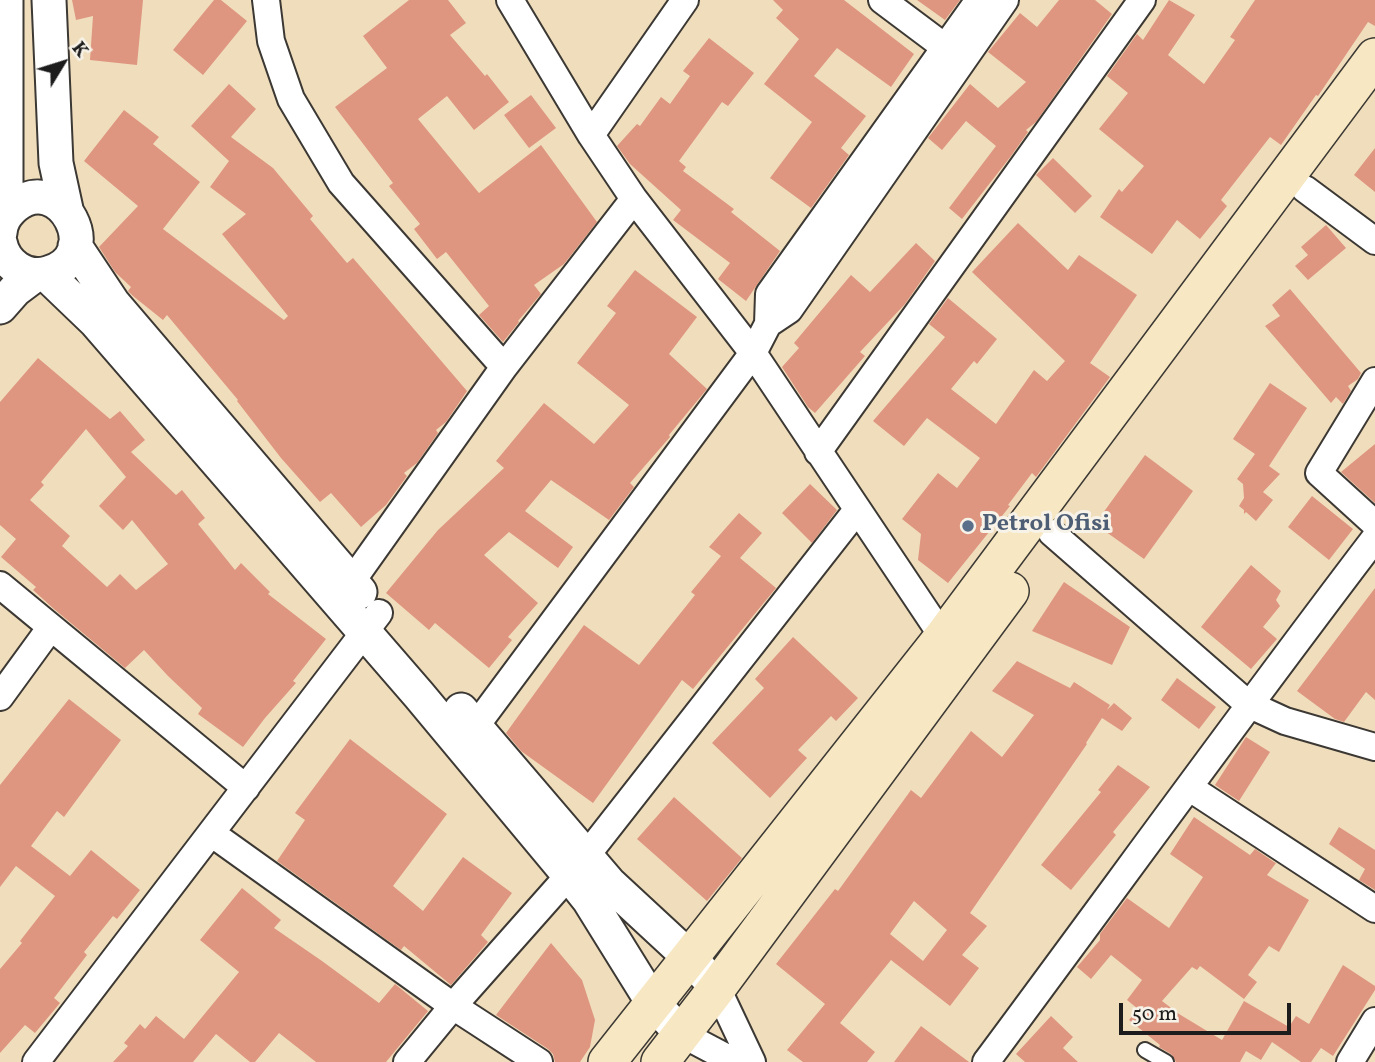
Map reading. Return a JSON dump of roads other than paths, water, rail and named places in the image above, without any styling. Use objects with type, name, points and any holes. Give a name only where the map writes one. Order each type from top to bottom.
[{"type":"main road","points":[[607,1062],[943,637],[1375,57]]},
{"type":"main road","points":[[660,1062],[1375,93]]},
{"type":"street","points":[[6,0],[2,238],[8,261],[21,271],[41,275],[95,321],[344,591],[578,866],[609,883],[690,958],[717,988],[752,1062]]},
{"type":"street","points":[[49,0],[56,163],[65,209]]},
{"type":"street","points":[[266,0],[271,41],[291,99],[341,183],[504,367]]},
{"type":"street","points":[[510,0],[590,135],[634,199],[753,353],[943,637]]},
{"type":"street","points":[[590,135],[685,0]]},
{"type":"street","points":[[882,0],[946,48]]},
{"type":"street","points":[[475,727],[753,353],[768,324],[769,294],[979,0]]},
{"type":"street","points":[[768,324],[789,310],[1005,0]]},
{"type":"street","points":[[818,452],[1142,0]]},
{"type":"street","points":[[1305,189],[1375,240]]},
{"type":"street","points":[[0,307],[15,290],[58,269],[69,258],[75,246],[76,231],[72,218],[58,203],[45,198],[32,198],[18,203],[2,238]]},
{"type":"street","points":[[344,591],[504,367],[634,199]]},
{"type":"street","points":[[75,246],[113,303],[344,591]]},
{"type":"street","points":[[1375,382],[1319,473],[1375,524]]},
{"type":"street","points":[[407,1062],[453,1006],[578,866],[857,510]]},
{"type":"street","points":[[1052,533],[1248,704],[1285,721],[1375,747]]},
{"type":"street","points":[[986,1062],[1190,788],[1248,704],[1375,538]]},
{"type":"street","points":[[0,585],[246,788]]},
{"type":"street","points":[[372,623],[475,727],[578,866],[589,900],[653,1003],[682,1034],[735,1062]]},
{"type":"street","points":[[36,1062],[372,623]]},
{"type":"street","points":[[0,696],[51,627]]},
{"type":"street","points":[[1190,788],[1375,909]]},
{"type":"street","points":[[211,833],[453,1006],[538,1062]]},
{"type":"street","points":[[1350,1062],[1375,1021]]},
{"type":"lane","points":[[1145,1050],[1166,1062]]},
{"type":"place","name":"Petrol Ofisi","points":[[968,526]]}]
